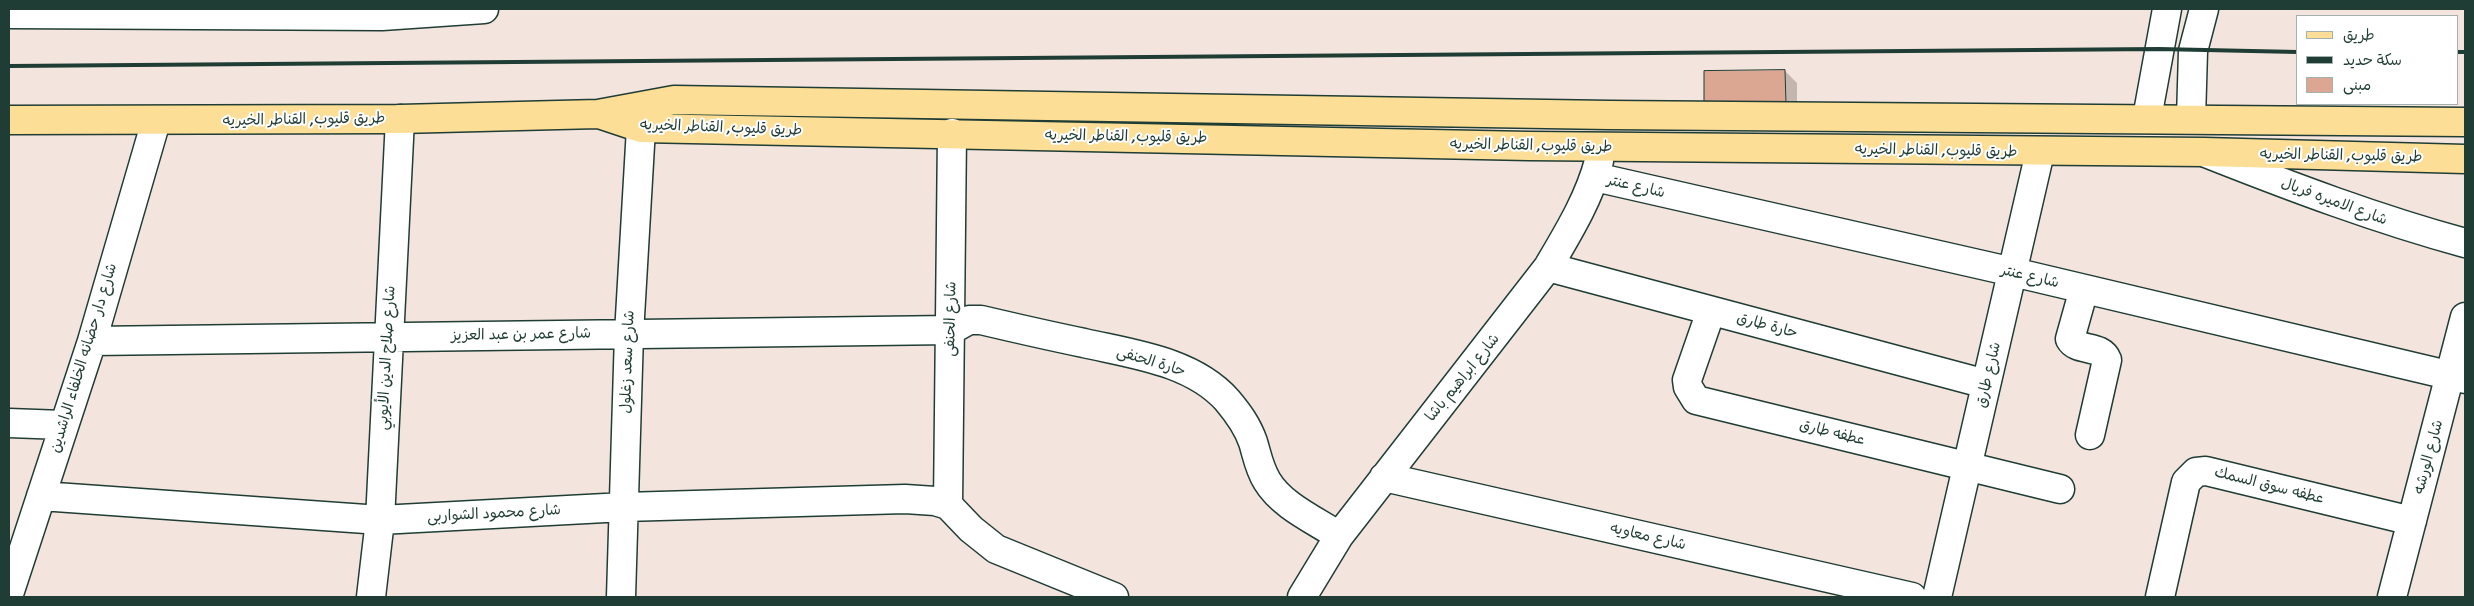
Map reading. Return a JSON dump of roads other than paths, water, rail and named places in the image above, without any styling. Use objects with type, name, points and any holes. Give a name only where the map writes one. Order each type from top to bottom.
[{"type":"main road","name":"طريق قليوب, القناطر الخيريه","points":[[9,120],[156,122],[598,114],[674,100],[1609,115],[2465,122]]},
{"type":"main road","name":"طريق قليوب, القناطر الخيريه","points":[[598,114],[641,128],[1603,147],[2205,152],[2465,159]]},
{"type":"street","points":[[9,14],[39,11],[383,12],[484,9]]},
{"type":"street","points":[[2147,118],[2167,9]]},
{"type":"street","points":[[2191,119],[2193,51],[2204,9]]},
{"type":"street","name":"شارع صلاح الدين الأيوبي","points":[[371,597],[380,520],[400,119]]},
{"type":"street","name":"شارع دار حضانه الخلفاء الراشدين","points":[[9,594],[92,340],[156,122]]},
{"type":"street","name":"شارع سعد زغلول","points":[[621,597],[629,334],[641,128]]},
{"type":"street","name":"شارع الحنفى","points":[[948,505],[952,133]]},
{"type":"street","name":"شارع ابراهيم باشا","points":[[1302,597],[1339,536],[1548,267],[1574,224],[1595,178],[1603,147]]},
{"type":"street","name":"شارع طارق","points":[[1937,597],[2040,152]]},
{"type":"street","name":"شارع الاميره فريال","points":[[2205,152],[2313,195],[2393,223],[2465,243]]},
{"type":"street","name":"شارع عنتر","points":[[1595,178],[2013,272],[2458,377]]},
{"type":"street","name":"حارة طارق","points":[[1548,267],[1986,384]]},
{"type":"street","points":[[2084,290],[2070,339],[2075,345],[2101,352],[2107,360],[2090,435]]},
{"type":"street","name":"عطفه طارق","points":[[1711,311],[1687,380],[1688,387],[1696,400],[2060,490]]},
{"type":"street","name":"شارع الورشه","points":[[2392,597],[2412,522],[2458,377],[2465,317]]},
{"type":"street","name":"حارة الحنفى","points":[[951,330],[969,320],[981,320],[1152,359],[1185,371],[1205,382],[1225,398],[1242,418],[1253,442],[1258,462],[1268,482],[1282,498],[1339,536]]},
{"type":"street","name":"شارع عمر بن عبد العزيز","points":[[92,340],[951,330]]},
{"type":"street","points":[[9,423],[63,426]]},
{"type":"street","name":"عطفه سوق السمك","points":[[2160,597],[2186,482],[2196,472],[2206,471],[2412,522]]},
{"type":"street","name":"شارع معاويه","points":[[1384,476],[1912,597]]},
{"type":"street","name":"شارع محمود الشواربى","points":[[41,496],[380,520],[624,507],[905,499],[935,500],[948,505]]},
{"type":"street","points":[[948,505],[970,530],[996,549],[1114,597]]},
{"type":"railway","points":[[9,66],[2159,49],[2296,52]]},
{"type":"railway","points":[[2459,52],[2465,52]]}]
